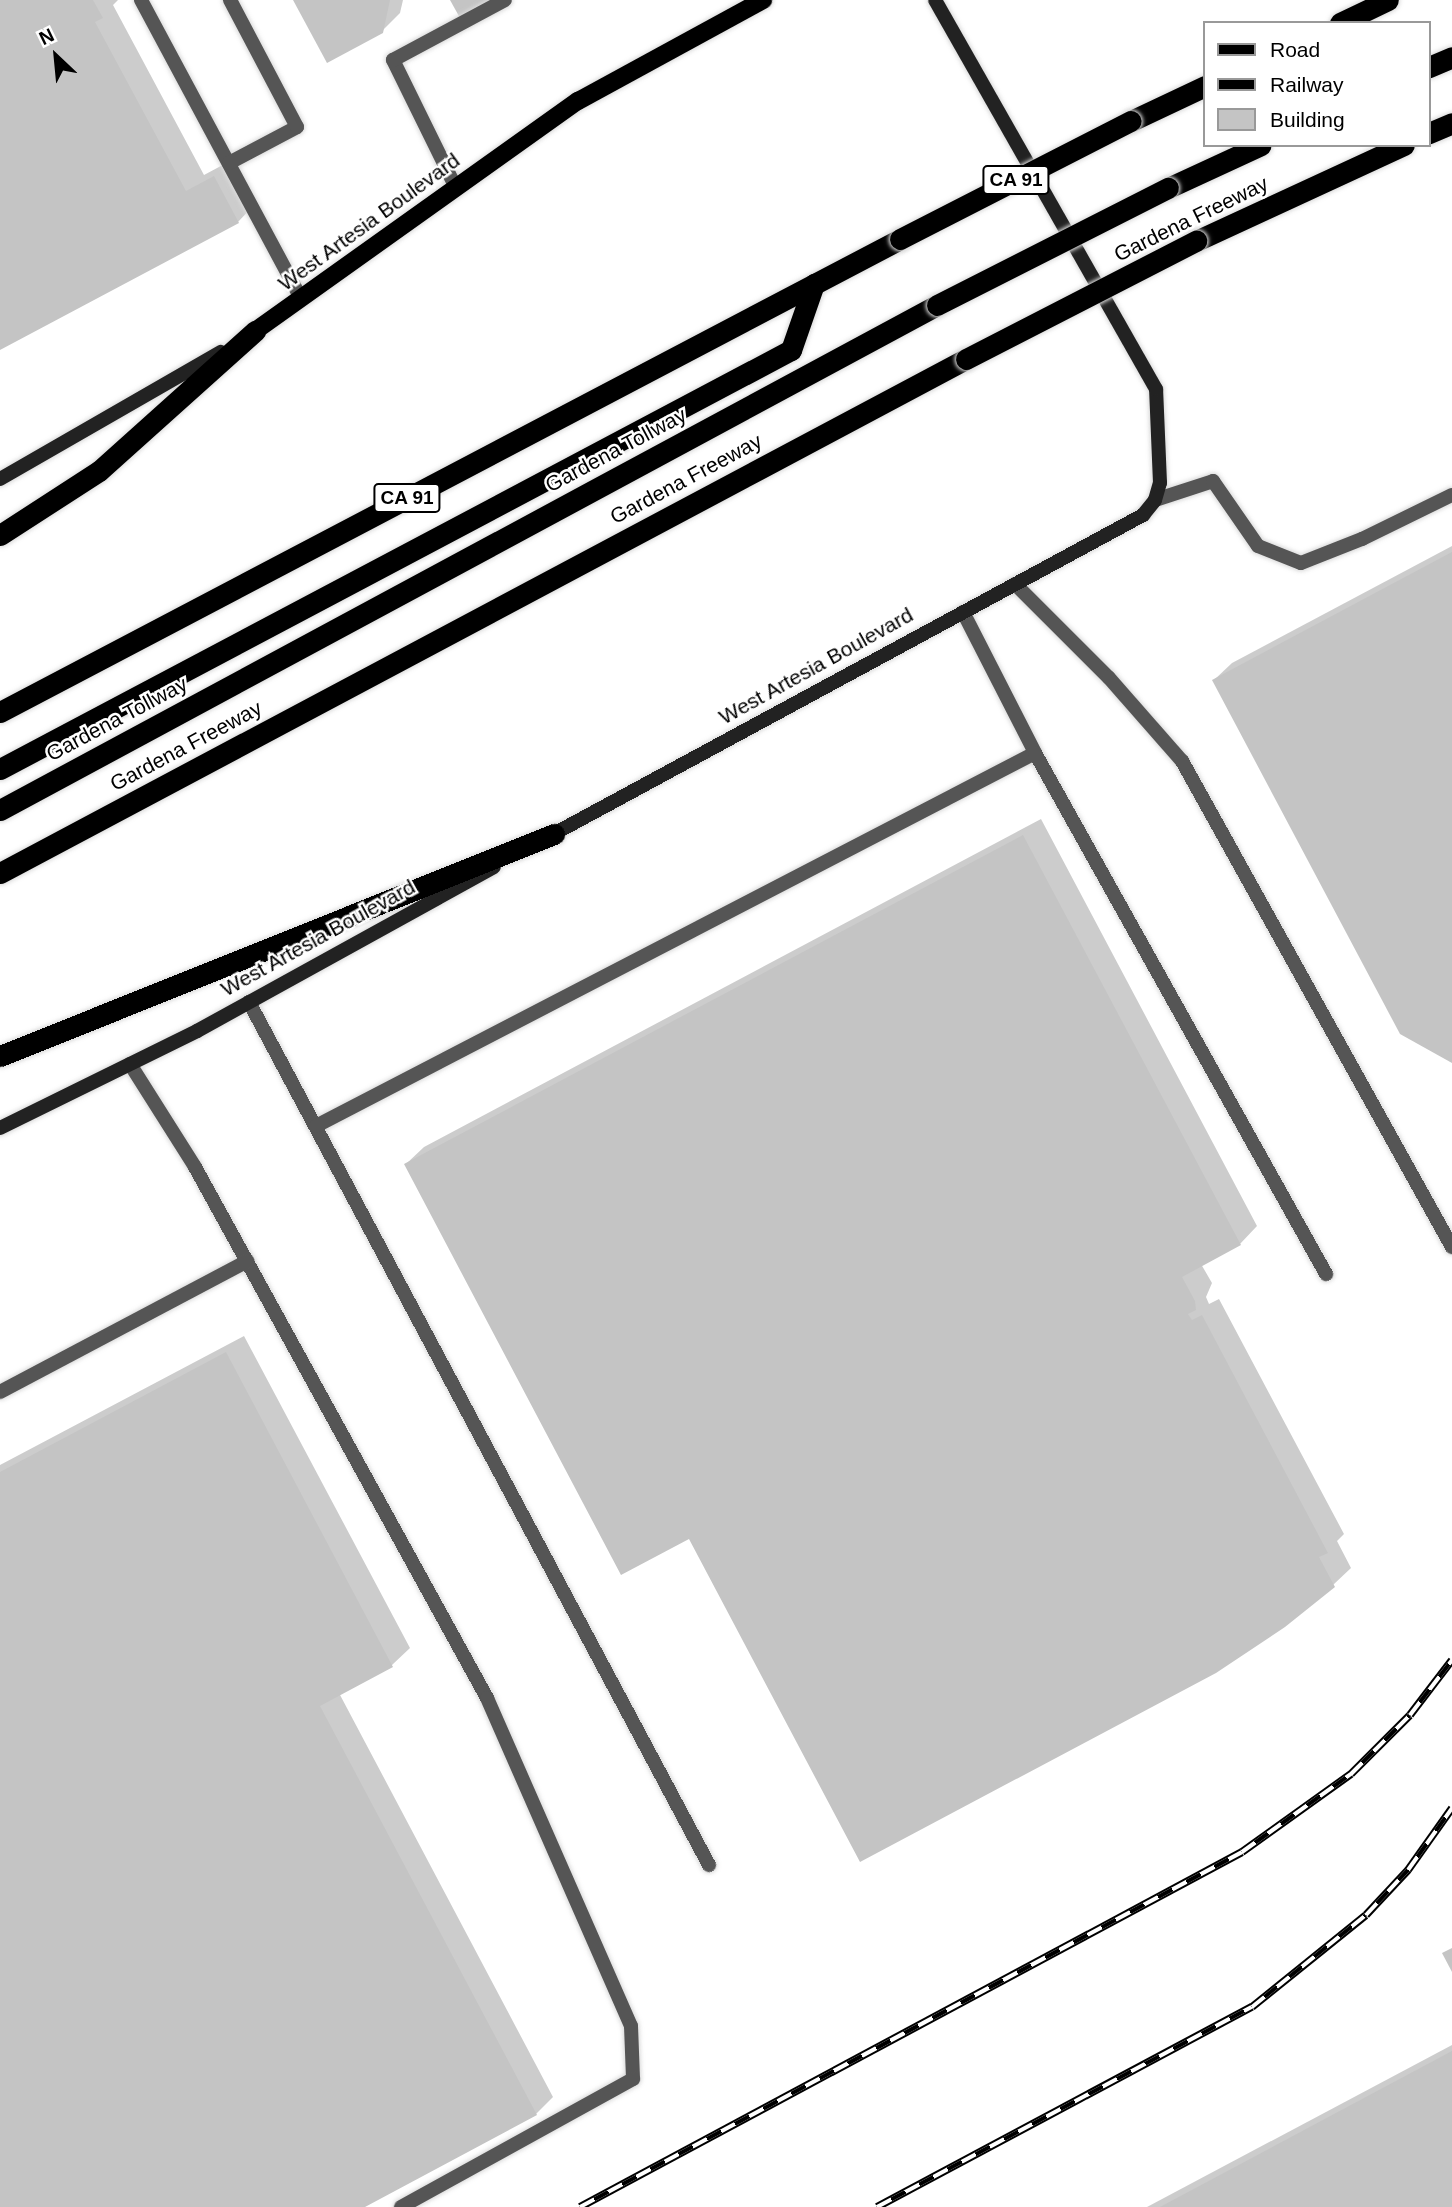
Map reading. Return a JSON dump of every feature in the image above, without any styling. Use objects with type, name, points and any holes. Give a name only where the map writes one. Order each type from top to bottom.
[{"type":"highway","points":[[1344,21],[1388,0]]},
{"type":"highway","points":[[1431,66],[1452,57]]},
{"type":"highway","name":"CA 91","points":[[0,712],[900,239],[1204,86]]},
{"type":"highway","points":[[1431,132],[1452,123]]},
{"type":"highway","name":"Gardena Tollway","points":[[0,810],[937,304],[1168,188],[1257,147]]},
{"type":"highway","name":"Gardena Freeway","points":[[0,873],[966,359],[1196,241],[1400,147]]},
{"type":"highway","name":"Gardena Tollway","points":[[0,769],[791,350],[814,284]]},
{"type":"highway","points":[[0,535],[99,471],[255,331]]},
{"type":"highway","points":[[0,1056],[554,834]]},
{"type":"main road","name":"West Artesia Boulevard","points":[[0,479],[255,331],[578,101],[763,0]]},
{"type":"main road","points":[[935,0],[1156,388],[1160,483],[1155,500]]},
{"type":"main road","name":"West Artesia Boulevard","points":[[0,1128],[249,1002],[1143,515],[1155,500]]},
{"type":"lane","points":[[141,0],[301,299]]},
{"type":"lane","points":[[229,163],[297,127],[230,0]]},
{"type":"lane","points":[[456,188],[393,60],[506,0]]},
{"type":"lane","points":[[1155,500],[1213,481],[1258,546],[1301,563],[1362,540],[1452,495]]},
{"type":"lane","points":[[1015,584],[1109,678],[1182,761],[1452,1247]]},
{"type":"lane","points":[[963,612],[1035,753],[1326,1274]]},
{"type":"lane","points":[[316,1126],[1035,753]]},
{"type":"lane","points":[[249,1002],[709,1865]]},
{"type":"lane","points":[[130,1064],[247,1261],[487,1698],[631,2026],[633,2080],[401,2207]]},
{"type":"lane","points":[[0,1392],[247,1261]]},
{"type":"building","points":[[0,0],[93,0],[103,18],[95,22],[186,191],[214,176],[239,223],[0,350]]},
{"type":"building","points":[[293,0],[390,0],[383,33],[327,63]]},
{"type":"building","points":[[450,0],[493,0],[460,18]]},
{"type":"building","points":[[1452,552],[1452,1063],[1400,1034],[1212,680]]},
{"type":"building","points":[[1023,835],[1241,1245],[1182,1277],[1195,1301],[1196,1310],[1188,1314],[1192,1320],[1202,1315],[1328,1553],[1319,1557],[1335,1587],[1285,1627],[1216,1673],[860,1862],[689,1539],[621,1575],[404,1164]]},
{"type":"building","points":[[226,1352],[393,1667],[320,1706],[537,2115],[365,2207],[0,2207],[0,1472]]},
{"type":"building","points":[[1452,1948],[1452,1972],[1442,1953]]},
{"type":"building","points":[[1452,2051],[1452,2207],[1160,2207]]},
{"type":"railway","points":[[580,2207],[1242,1852],[1351,1774],[1410,1715],[1452,1660]]},
{"type":"railway","points":[[877,2207],[1252,2007],[1366,1915],[1408,1870],[1452,1808]]}]
